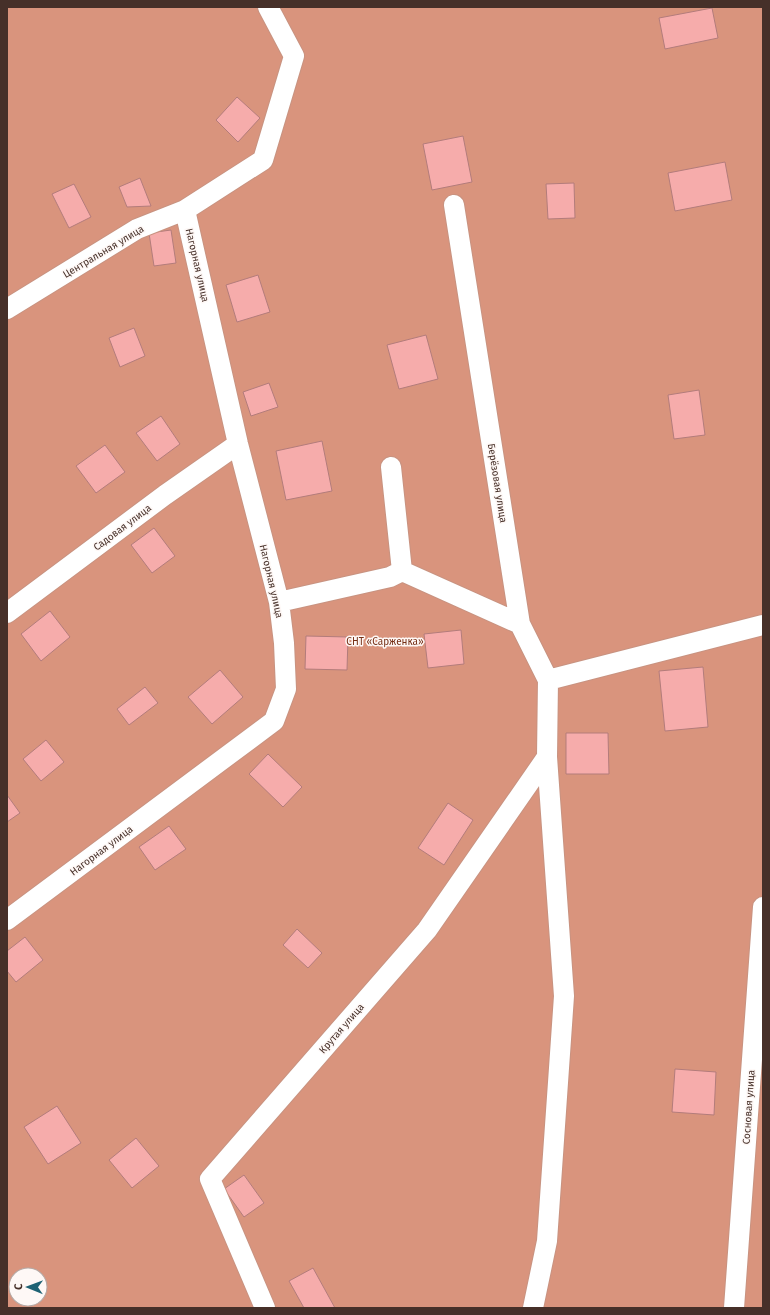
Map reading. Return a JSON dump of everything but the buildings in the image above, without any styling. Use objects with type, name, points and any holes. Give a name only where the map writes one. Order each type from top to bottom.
[{"type":"street","name":"Центральная улица","points":[[7,309],[137,229],[186,210],[263,160],[294,56],[268,7]]},
{"type":"street","name":"Берёзовая улица","points":[[454,205],[520,624],[548,680],[547,757],[564,996],[548,1241],[533,1308]]},
{"type":"street","name":"Нагорная улица","points":[[7,920],[274,721],[286,689],[284,643],[279,602],[238,444],[186,210]]},
{"type":"street","name":"Садовая улица","points":[[7,613],[165,494],[238,444]]},
{"type":"street","points":[[391,467],[402,571]]},
{"type":"street","points":[[402,571],[520,624]]},
{"type":"street","points":[[279,602],[390,578],[402,571]]},
{"type":"street","points":[[548,680],[763,625]]},
{"type":"street","name":"Крутая улица","points":[[265,1308],[210,1179],[427,930],[547,757]]},
{"type":"street","name":"Сосновая улица","points":[[734,1308],[763,907]]},
{"type":"green space","name":"СНТ «Сарженка»","points":[[7,7],[763,7],[763,1308],[7,1308]]}]
